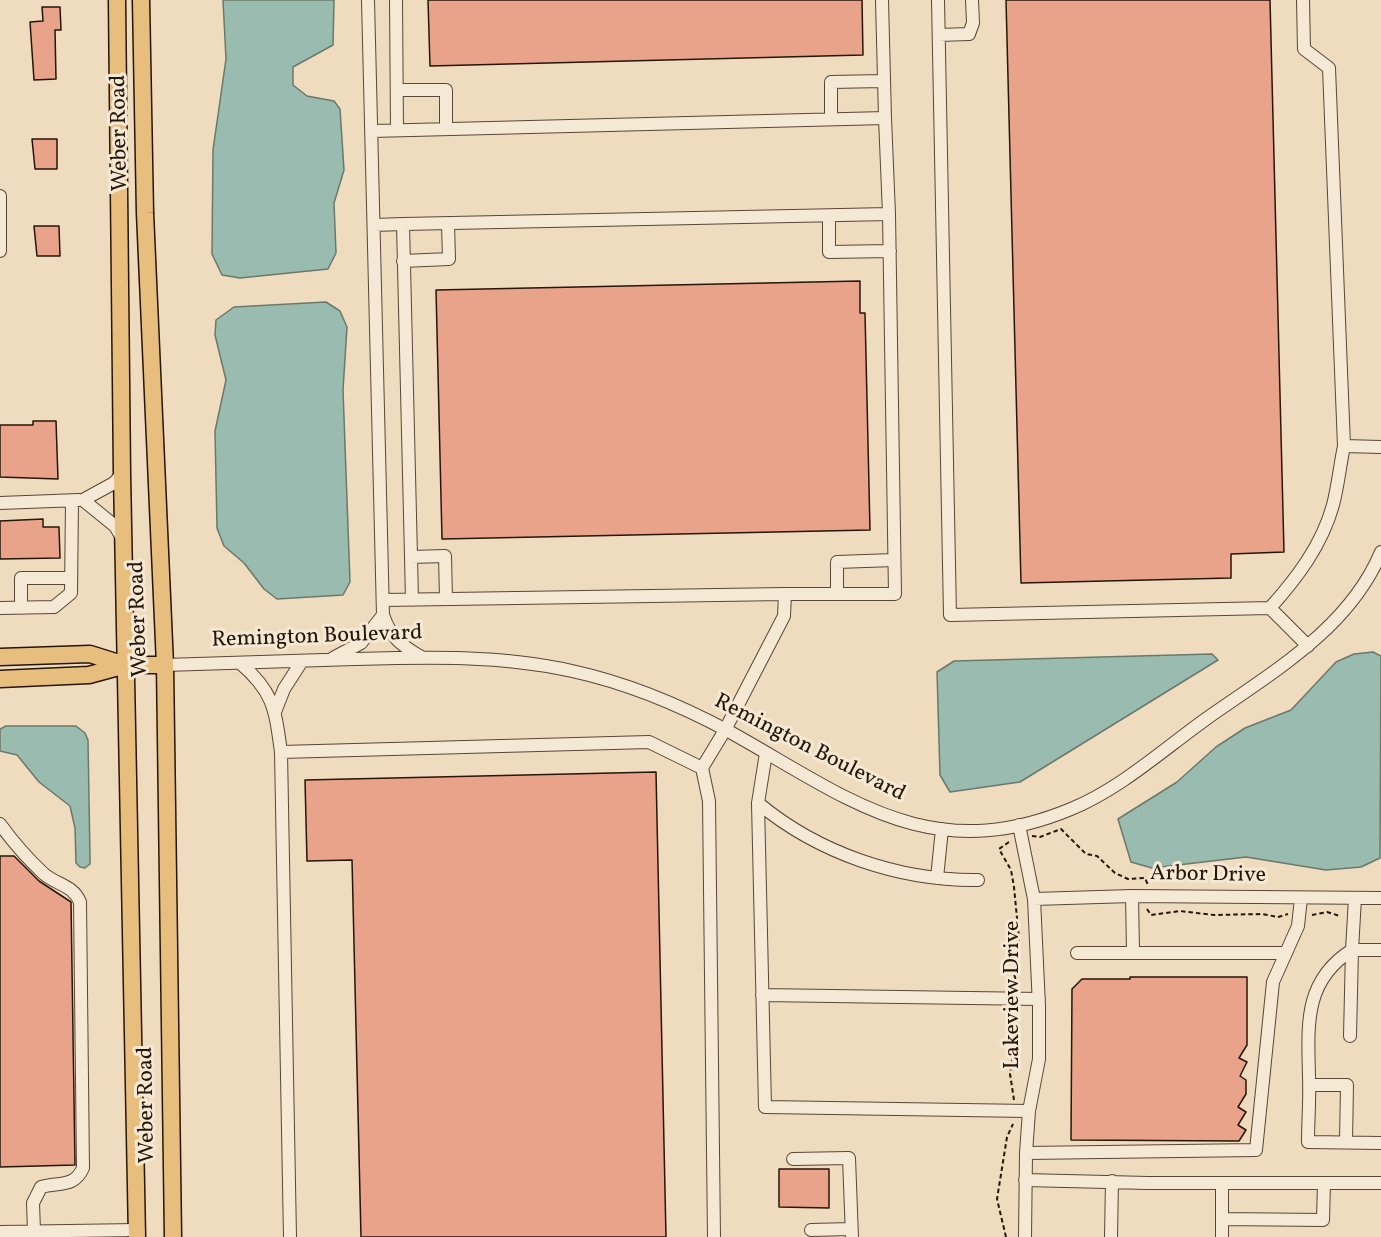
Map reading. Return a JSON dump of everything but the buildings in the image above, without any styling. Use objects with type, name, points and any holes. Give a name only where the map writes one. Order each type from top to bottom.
[{"type":"main road","name":"Weber Road","points":[[117,0],[123,540],[137,1233]]},
{"type":"main road","name":"Weber Road","points":[[141,0],[145,213],[165,665],[172,1237]]},
{"type":"main road","points":[[0,657],[90,654],[126,665]]},
{"type":"main road","name":"Remington Boulevard","points":[[126,665],[165,665]]},
{"type":"main road","points":[[0,679],[89,675],[126,665]]},
{"type":"street","points":[[369,0],[383,615],[390,633],[399,645],[422,657]]},
{"type":"street","points":[[396,0],[397,130]]},
{"type":"street","points":[[383,600],[895,594],[890,251],[882,0]]},
{"type":"street","points":[[938,0],[950,615],[1270,608],[1308,646]]},
{"type":"street","points":[[939,35],[969,34],[973,23],[972,0]]},
{"type":"street","points":[[1270,608],[1295,579],[1317,543],[1333,506],[1344,446],[1329,68],[1304,49],[1303,0]]},
{"type":"street","points":[[831,118],[831,82],[883,81]]},
{"type":"street","points":[[397,90],[446,90],[446,129]]},
{"type":"street","points":[[372,131],[885,117]]},
{"type":"street","points":[[0,196],[0,251]]},
{"type":"street","points":[[374,225],[889,214]]},
{"type":"street","points":[[829,216],[829,252],[890,251]]},
{"type":"street","points":[[402,224],[412,600]]},
{"type":"street","points":[[404,261],[449,259],[448,224]]},
{"type":"street","points":[[1344,446],[1381,447]]},
{"type":"street","points":[[0,503],[77,500],[114,483],[122,474]]},
{"type":"street","points":[[77,500],[115,526],[123,540]]},
{"type":"street","points":[[0,608],[54,607],[71,593],[77,500]]},
{"type":"street","name":"Remington Boulevard","points":[[165,665],[422,657],[482,658],[575,671],[675,704],[865,808],[904,823],[942,829],[986,830],[1019,825],[1074,808],[1115,784],[1308,646],[1349,606],[1381,552]]},
{"type":"street","points":[[411,556],[445,556],[446,599]]},
{"type":"street","points":[[837,594],[837,562],[894,560]]},
{"type":"street","points":[[21,608],[21,578],[71,578]]},
{"type":"street","points":[[714,1237],[709,801],[702,768],[725,730],[784,616],[785,594]]},
{"type":"street","points":[[329,660],[361,643],[383,615]]},
{"type":"street","points":[[275,712],[284,689],[302,661]]},
{"type":"street","points":[[240,663],[259,679],[275,712],[281,752],[290,1237]]},
{"type":"street","points":[[281,752],[649,742],[702,768]]},
{"type":"street","points":[[766,753],[758,803],[765,1107],[1029,1111]]},
{"type":"street","points":[[758,803],[777,819],[862,862],[906,874],[978,880]]},
{"type":"street","points":[[0,824],[31,861],[47,876],[76,892],[80,902],[83,1168],[78,1178],[69,1184],[41,1187],[33,1203],[34,1231]]},
{"type":"street","name":"Lakeview Drive","points":[[1019,825],[1034,899],[1039,999],[1039,1059],[1029,1111],[1026,1153],[1025,1237]]},
{"type":"street","points":[[936,878],[942,829]]},
{"type":"street","points":[[1132,896],[1132,951]]},
{"type":"street","name":"Arbor Drive","points":[[1034,899],[1132,896],[1381,898]]},
{"type":"street","points":[[1026,1153],[1256,1150],[1273,982],[1298,926],[1301,898]]},
{"type":"street","points":[[1350,1036],[1355,898]]},
{"type":"street","points":[[1381,950],[1352,950],[1334,962],[1314,996],[1307,1034],[1308,1142],[1381,1143]]},
{"type":"street","points":[[1077,953],[1132,951],[1286,953]]},
{"type":"street","points":[[762,995],[1039,999]]},
{"type":"street","points":[[1309,1085],[1347,1085],[1346,1142]]},
{"type":"street","points":[[793,1159],[849,1158],[851,1233],[811,1230]]},
{"type":"street","points":[[1025,1180],[1381,1183]]},
{"type":"street","points":[[1112,1181],[1112,1237]]},
{"type":"street","points":[[1221,1237],[1222,1183]]},
{"type":"street","points":[[1222,1219],[1323,1220],[1324,1183]]},
{"type":"street","points":[[0,1232],[137,1233]]},
{"type":"path","points":[[1034,836],[1040,837],[1061,829],[1086,854],[1097,856],[1115,873],[1128,879],[1145,878],[1148,884]]},
{"type":"path","points":[[1005,843],[999,849],[1011,870],[1014,887],[1019,939],[1014,967],[1017,995]]},
{"type":"path","points":[[1147,909],[1151,915],[1180,911],[1214,915],[1238,913],[1278,917],[1294,914]]},
{"type":"path","points":[[1311,914],[1327,912],[1343,915]]},
{"type":"path","points":[[1014,1108],[1010,1074],[1017,1007]]},
{"type":"path","points":[[1006,1237],[997,1200],[1002,1160],[1013,1117]]},
{"type":"water","points":[[223,0],[334,0],[333,45],[293,67],[293,85],[307,96],[334,101],[340,109],[344,170],[334,203],[336,253],[328,269],[240,278],[222,275],[212,254],[213,150],[226,59]]},
{"type":"water","points":[[326,302],[340,311],[347,327],[343,390],[350,582],[343,595],[277,599],[264,589],[244,563],[224,546],[217,528],[215,431],[226,380],[215,335],[216,320],[234,307]]},
{"type":"water","points":[[1373,652],[1381,656],[1380,858],[1361,867],[1326,870],[1246,857],[1152,868],[1131,862],[1118,819],[1177,782],[1216,747],[1245,728],[1291,710],[1336,662],[1354,654]]},
{"type":"water","points":[[1212,654],[1218,660],[1020,782],[950,792],[940,775],[937,672],[954,661]]},
{"type":"water","points":[[6,726],[76,726],[85,733],[88,740],[90,864],[85,868],[76,863],[75,828],[70,806],[39,782],[17,755],[0,751],[0,729]]}]
